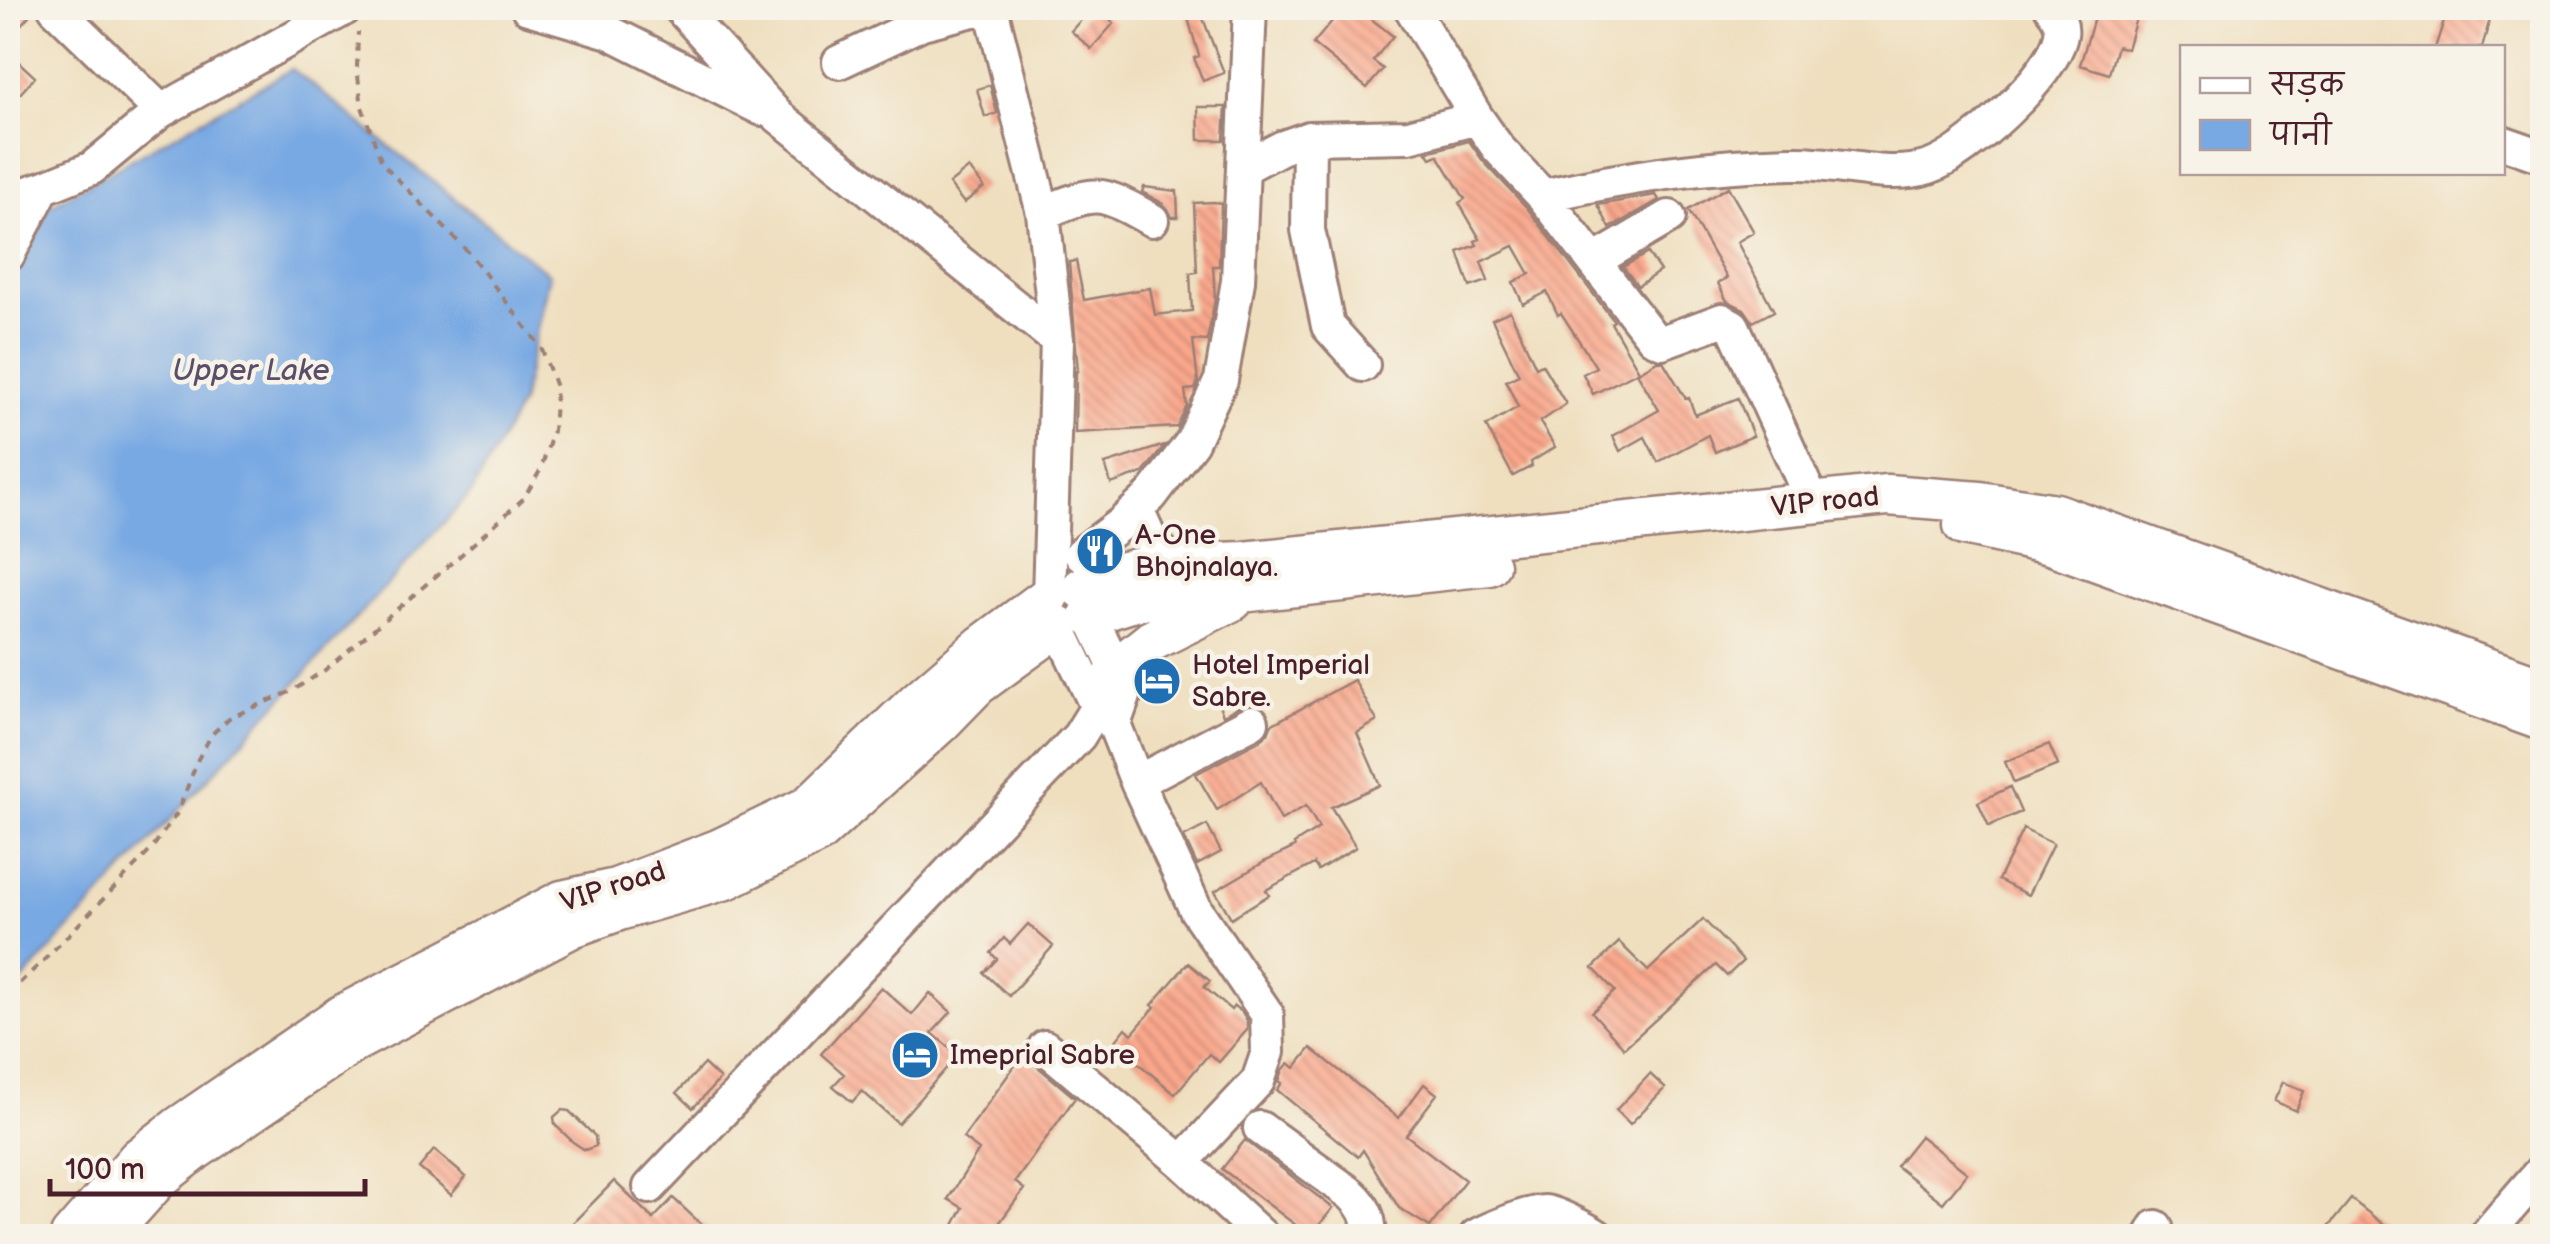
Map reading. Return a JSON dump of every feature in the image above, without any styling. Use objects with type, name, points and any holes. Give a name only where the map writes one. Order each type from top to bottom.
[{"type":"main road","name":"VIP road","points":[[71,1236],[138,1158],[341,1016],[562,900],[616,890],[718,850],[808,807],[917,702],[983,645],[1116,574],[1149,566],[1244,562],[1886,495],[1980,502],[2056,514],[2542,688]]},
{"type":"main road","name":"VIP road","points":[[107,1236],[158,1179],[355,1040],[572,927],[726,879],[818,833],[1072,596],[1134,601],[1250,591],[1892,520],[1966,525],[2050,544],[2542,720]]},
{"type":"main road","points":[[1116,669],[1152,641],[1250,591]]},
{"type":"street","points":[[55,8],[161,111]]},
{"type":"street","points":[[528,8],[608,32],[779,117]]},
{"type":"street","points":[[680,8],[779,117],[1058,340]]},
{"type":"street","points":[[839,62],[922,23],[981,8]]},
{"type":"street","points":[[991,8],[1043,213],[1058,340],[1050,507],[1072,596],[1106,715],[1196,910],[1267,1014],[1268,1052],[1258,1081],[1182,1162]]},
{"type":"street","points":[[1072,596],[1192,442],[1222,380],[1238,281],[1250,8]]},
{"type":"street","points":[[1411,8],[1498,148],[1542,196],[1658,342],[1722,320],[1733,326],[1813,503]]},
{"type":"street","points":[[1542,196],[1654,174],[1792,163],[1882,172],[1930,167],[1982,134],[2033,84],[2061,38],[2062,26],[2052,8]]},
{"type":"street","points":[[8,199],[92,168],[161,111],[352,15]]},
{"type":"street","points":[[1243,168],[1309,138],[1408,136],[1477,118]]},
{"type":"street","points":[[1309,138],[1308,230],[1328,326],[1363,365]]},
{"type":"street","points":[[2505,143],[2542,156]]},
{"type":"street","points":[[8,255],[42,188]]},
{"type":"street","points":[[1043,213],[1095,194],[1152,220]]},
{"type":"street","points":[[1594,261],[1669,217]]},
{"type":"street","points":[[650,1188],[1079,736],[1124,696],[1116,669],[1072,596],[1050,507]]},
{"type":"street","points":[[1137,510],[1152,542],[1177,565]]},
{"type":"street","points":[[1138,782],[1252,722]]},
{"type":"street","points":[[1045,1047],[1182,1162],[1262,1236]]},
{"type":"street","points":[[1260,1128],[1352,1194],[1370,1224],[1369,1236]]},
{"type":"street","points":[[2485,1236],[2542,1170]]},
{"type":"street","points":[[1476,1236],[1491,1226],[1545,1212],[1596,1236]]},
{"type":"path","points":[[8,994],[166,832],[212,734],[230,718],[325,670],[524,498],[541,469],[553,431],[556,387],[541,347],[470,253],[382,164],[362,107],[352,15]]},
{"type":"water","name":"Upper Lake","points":[[292,69],[549,274],[521,403],[472,492],[8,996],[8,229]]},
{"type":"building","points":[[8,8],[36,8],[8,39]]},
{"type":"building","points":[[1092,8],[1114,23],[1091,49],[1071,31]]},
{"type":"building","points":[[1185,8],[1199,8],[1224,73],[1203,81],[1194,58],[1199,56]]},
{"type":"building","points":[[1343,8],[1357,8],[1393,36],[1373,61],[1383,69],[1367,88],[1313,44]]},
{"type":"building","points":[[2097,8],[2139,8],[2127,49],[2117,46],[2109,74],[2080,65]]},
{"type":"building","points":[[2448,8],[2493,8],[2483,45],[2436,45]]},
{"type":"building","points":[[8,52],[35,77],[8,107]]},
{"type":"building","points":[[990,85],[997,113],[985,117],[977,89]]},
{"type":"building","points":[[1198,107],[1226,107],[1224,140],[1199,140]]},
{"type":"building","points":[[1469,141],[1528,209],[1614,321],[1611,323],[1639,371],[1593,394],[1583,374],[1596,367],[1561,313],[1558,315],[1547,292],[1523,304],[1513,282],[1530,274],[1514,246],[1481,262],[1488,281],[1470,287],[1458,252],[1477,245],[1475,241],[1480,239],[1459,203],[1465,199],[1438,155],[1431,158],[1427,152]]},
{"type":"building","points":[[969,168],[984,187],[964,203],[949,184]]},
{"type":"building","points":[[1144,187],[1177,191],[1178,217],[1172,217],[1162,203],[1142,192]]},
{"type":"building","points":[[1728,187],[1754,232],[1737,242],[1774,311],[1753,322],[1744,309],[1727,301],[1718,283],[1727,278],[1688,210]]},
{"type":"building","points":[[1656,195],[1659,200],[1610,228],[1598,205]]},
{"type":"building","points":[[1194,203],[1221,203],[1219,266],[1213,266],[1215,299],[1207,341],[1193,340],[1198,382],[1195,389],[1185,390],[1187,406],[1177,427],[1075,433],[1078,371],[1069,262],[1076,261],[1084,300],[1150,288],[1155,315],[1192,311],[1190,273],[1197,272]]},
{"type":"building","points":[[1648,253],[1660,271],[1638,286],[1623,267]]},
{"type":"building","points":[[1510,311],[1536,367],[1542,364],[1566,404],[1540,422],[1555,447],[1513,476],[1486,426],[1518,407],[1506,381],[1519,375],[1492,319]]},
{"type":"building","points":[[1663,361],[1686,399],[1689,398],[1695,415],[1738,398],[1753,436],[1715,452],[1708,435],[1658,462],[1645,437],[1620,451],[1613,436],[1659,410],[1637,373]]},
{"type":"building","points":[[1165,445],[1143,473],[1111,484],[1105,464]]},
{"type":"building","points":[[1354,680],[1377,721],[1357,733],[1380,785],[1331,807],[1356,847],[1318,870],[1314,864],[1266,890],[1269,895],[1231,918],[1215,891],[1295,847],[1319,828],[1306,806],[1281,820],[1261,782],[1217,810],[1196,774],[1261,740],[1271,725]]},
{"type":"building","points":[[1252,691],[1257,703],[1244,704],[1223,715],[1219,705]]},
{"type":"building","points":[[2049,744],[2058,765],[2014,783],[2005,762]]},
{"type":"building","points":[[2010,787],[2021,812],[1989,826],[1978,802]]},
{"type":"building","points":[[1207,825],[1221,852],[1197,865],[1184,837]]},
{"type":"building","points":[[2023,829],[2053,844],[2028,895],[1998,880]]},
{"type":"building","points":[[1703,919],[1743,961],[1727,976],[1716,965],[1624,1048],[1592,1012],[1615,991],[1593,968],[1619,942],[1648,971]]},
{"type":"building","points":[[1028,924],[1053,946],[1009,996],[984,973],[997,959],[991,953],[1004,938],[1010,944]]},
{"type":"building","points":[[1188,963],[1210,981],[1204,987],[1231,1010],[1234,1006],[1242,1012],[1247,1030],[1219,1062],[1209,1054],[1175,1094],[1114,1043],[1126,1028],[1132,1034]]},
{"type":"building","points":[[881,987],[912,1015],[930,993],[951,1012],[932,1033],[958,1055],[898,1123],[862,1091],[852,1102],[833,1086],[844,1074],[821,1054]]},
{"type":"building","points":[[1311,1048],[1399,1118],[1424,1084],[1437,1094],[1406,1135],[1465,1180],[1430,1227],[1399,1208],[1363,1150],[1358,1157],[1277,1090],[1283,1070],[1289,1063],[1295,1068]]},
{"type":"building","points":[[1026,1050],[1032,1062],[1075,1098],[1015,1182],[1024,1189],[990,1236],[953,1227],[963,1208],[948,1199],[979,1150],[963,1138]]},
{"type":"building","points":[[704,1064],[720,1079],[693,1108],[677,1093]]},
{"type":"building","points":[[1650,1074],[1665,1088],[1630,1124],[1616,1110]]},
{"type":"building","points":[[2283,1082],[2304,1091],[2296,1111],[2274,1101]]},
{"type":"building","points":[[562,1110],[569,1111],[595,1136],[596,1146],[585,1150],[555,1125],[554,1117]]},
{"type":"building","points":[[1920,1136],[1967,1173],[1943,1203],[1896,1166]]},
{"type":"building","points":[[1245,1140],[1333,1208],[1310,1236],[1222,1169]]},
{"type":"building","points":[[434,1150],[466,1177],[451,1195],[419,1168]]},
{"type":"building","points":[[614,1181],[653,1219],[673,1198],[714,1236],[560,1236]]},
{"type":"building","points":[[2351,1199],[2398,1236],[2321,1236]]},
{"type":"place","name":"A-One Bhojnalaya.","points":[[1100,551]]},
{"type":"place","name":"Hotel Imperial Sabre.","points":[[1157,681]]},
{"type":"place","name":"Imeprial Sabre","points":[[915,1055]]}]
